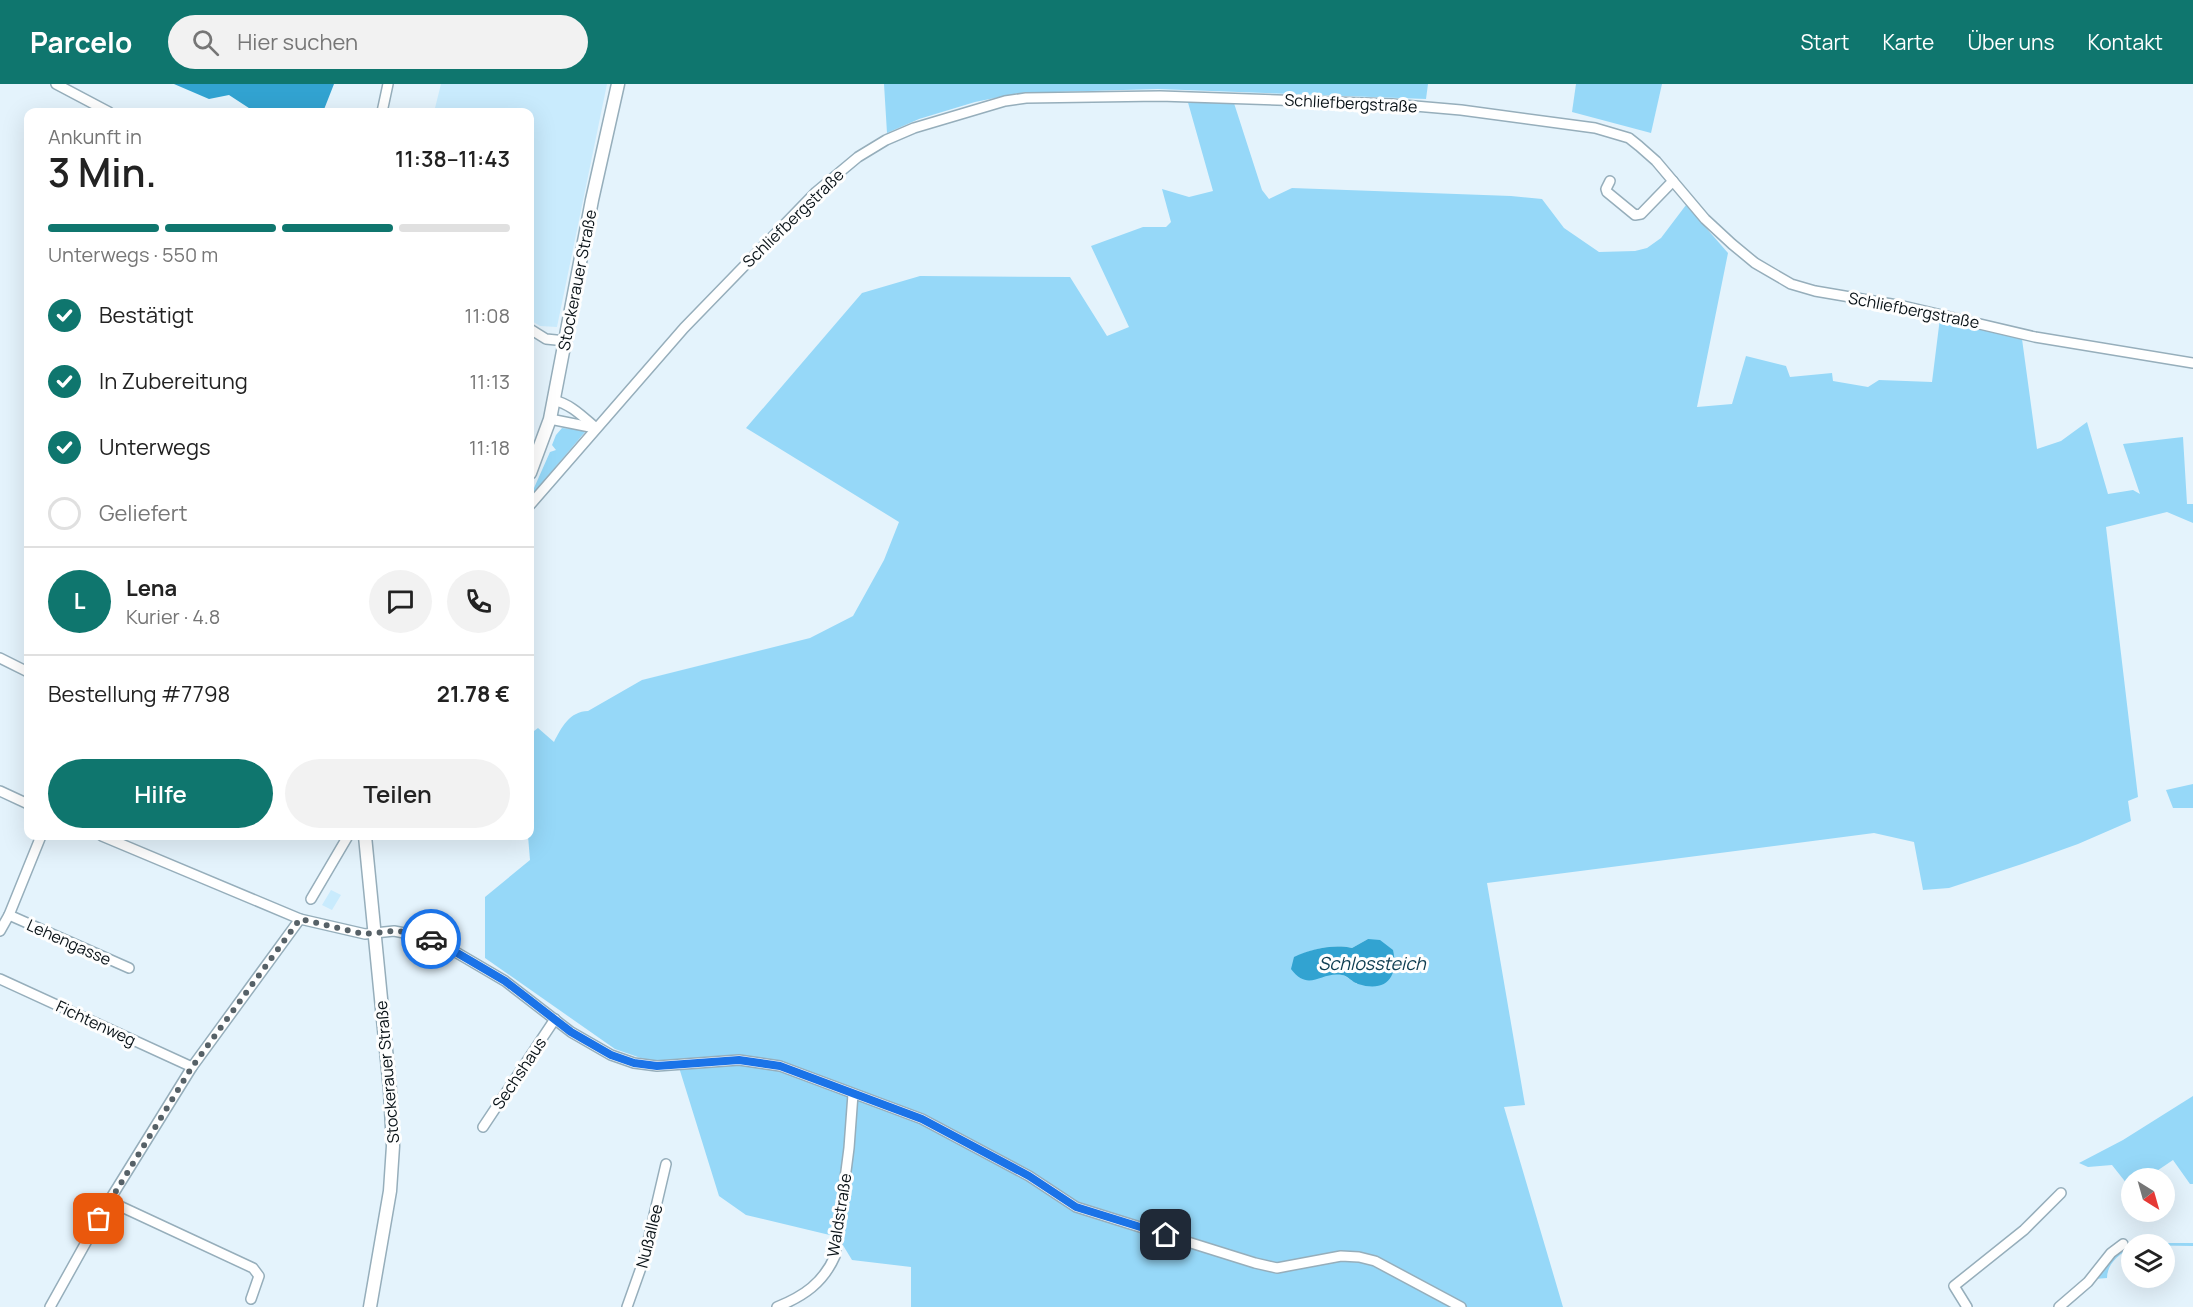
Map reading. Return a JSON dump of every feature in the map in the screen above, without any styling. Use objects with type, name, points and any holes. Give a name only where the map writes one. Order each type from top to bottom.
[{"type":"street","points":[[56,84],[99,108]]},
{"type":"street","points":[[383,108],[388,84]]},
{"type":"street","name":"Stockerauer Straße","points":[[534,462],[550,419],[592,200],[618,84]]},
{"type":"street","name":"Schliefbergstraße","points":[[534,500],[684,328],[816,192],[858,158],[886,140],[914,128],[1005,100],[1160,96],[1392,104],[1504,115],[1595,128],[1629,138],[1656,161],[1705,219],[1731,244],[1755,263],[1791,284],[1815,291],[1903,306],[2035,337],[2193,363]]},
{"type":"street","points":[[1610,181],[1607,192],[1635,214],[1641,214],[1673,181]]},
{"type":"street","points":[[534,332],[546,339],[566,341]]},
{"type":"street","points":[[553,400],[562,402],[596,428]]},
{"type":"street","points":[[550,419],[596,428]]},
{"type":"street","points":[[0,658],[24,670]]},
{"type":"street","points":[[0,791],[24,802]]},
{"type":"street","points":[[0,932],[40,840]]},
{"type":"street","points":[[112,840],[300,919],[364,934],[394,931],[425,937],[447,947],[505,981],[571,1032],[611,1055],[634,1063],[657,1066],[739,1060],[780,1066],[922,1119],[1029,1176],[1076,1207],[1277,1268],[1341,1256],[1376,1261],[1461,1307]]},
{"type":"street","points":[[311,898],[346,840]]},
{"type":"street","name":"Stockerauer Straße","points":[[365,840],[390,1090],[393,1146],[390,1191],[370,1307]]},
{"type":"street","name":"Lehengasse","points":[[9,915],[129,968]]},
{"type":"street","points":[[50,1307],[109,1201],[192,1067],[300,919]]},
{"type":"street","name":"Fichtenweg","points":[[0,979],[192,1067]]},
{"type":"street","name":"Sechshaus","points":[[483,1127],[555,1019]]},
{"type":"street","name":"Waldstraße","points":[[777,1307],[805,1294],[818,1283],[829,1270],[835,1256],[849,1148],[853,1094]]},
{"type":"street","name":"Nußallee","points":[[627,1307],[643,1262],[666,1164]]},
{"type":"street","points":[[1967,1307],[1954,1286],[2024,1230],[2061,1193]]},
{"type":"street","points":[[109,1201],[253,1268],[259,1276],[251,1299]]},
{"type":"street","points":[[2059,1307],[2070,1303],[2111,1252],[2121,1245]]},
{"type":"shaded area","points":[[441,84],[607,84],[557,327],[540,326],[534,322],[534,108],[435,108]]},
{"type":"shaded area","points":[[884,84],[1428,84],[1426,99],[1158,89],[1019,93],[975,102],[919,119],[887,133]]},
{"type":"shaded area","points":[[1576,84],[1662,84],[1651,133],[1572,112]]},
{"type":"shaded area","points":[[1187,99],[1233,100],[1262,190],[1269,199],[1292,188],[1542,199],[1564,228],[1599,252],[1635,251],[1647,248],[1661,238],[1686,205],[1728,253],[1697,407],[1732,404],[1746,356],[1786,366],[1790,377],[1832,373],[1833,381],[1868,387],[1879,380],[1932,382],[1940,318],[2022,339],[2037,449],[2061,441],[2087,422],[2108,494],[2133,490],[2140,494],[2123,444],[2183,437],[2187,504],[2193,504],[2193,523],[2167,512],[2106,527],[2138,797],[2128,801],[2131,821],[2078,844],[1949,888],[1923,890],[1914,842],[1874,833],[1487,883],[1525,1105],[1504,1107],[1563,1307],[911,1307],[911,1267],[852,1260],[838,1237],[746,1215],[719,1196],[677,1061],[652,1062],[615,1049],[485,958],[485,897],[530,860],[528,840],[534,840],[534,731],[538,728],[554,742],[571,717],[588,711],[642,680],[810,638],[853,616],[884,560],[899,522],[746,428],[862,293],[920,276],[1070,277],[1107,336],[1129,327],[1091,246],[1143,227],[1166,227],[1171,222],[1162,189],[1189,197],[1213,191]],"holes":[[[1368,939],[1357,984],[1345,976],[1294,958],[1322,948],[1352,948]]]},
{"type":"shaded area","points":[[562,428],[585,432],[534,492],[550,452],[556,450],[552,445]]},
{"type":"shaded area","points":[[2193,784],[2193,808],[2173,808],[2166,790]]},
{"type":"shaded area","points":[[331,890],[341,895],[332,910],[322,905]]},
{"type":"shaded area","points":[[2193,1096],[2193,1184],[2190,1184],[2173,1160],[2161,1168],[2121,1168],[2121,1176],[2112,1165],[2088,1167],[2079,1163],[2123,1140]]},
{"type":"shaded area","points":[[2175,1243],[2193,1243],[2193,1246],[2175,1246]]},
{"type":"shaded area","points":[[2121,1251],[2111,1264],[2107,1278],[2095,1279],[2104,1267]]},
{"type":"water","points":[[174,84],[334,84],[325,108],[249,108],[229,95],[209,99]]},
{"type":"water","name":"Schlossteich","points":[[1368,939],[1380,940],[1393,950],[1392,975],[1383,984],[1368,986],[1356,983],[1342,975],[1304,980],[1291,969],[1294,957],[1301,954],[1330,947],[1352,948]]},
{"type":"way so far","points":[[99,1219],[192,1067],[300,919],[364,934],[394,931],[431,939]]},
{"type":"route","points":[[431,939],[505,981],[571,1032],[611,1055],[634,1063],[657,1066],[684,1066],[739,1060],[780,1066],[922,1119],[1029,1176],[1076,1207],[1166,1235]]}]
